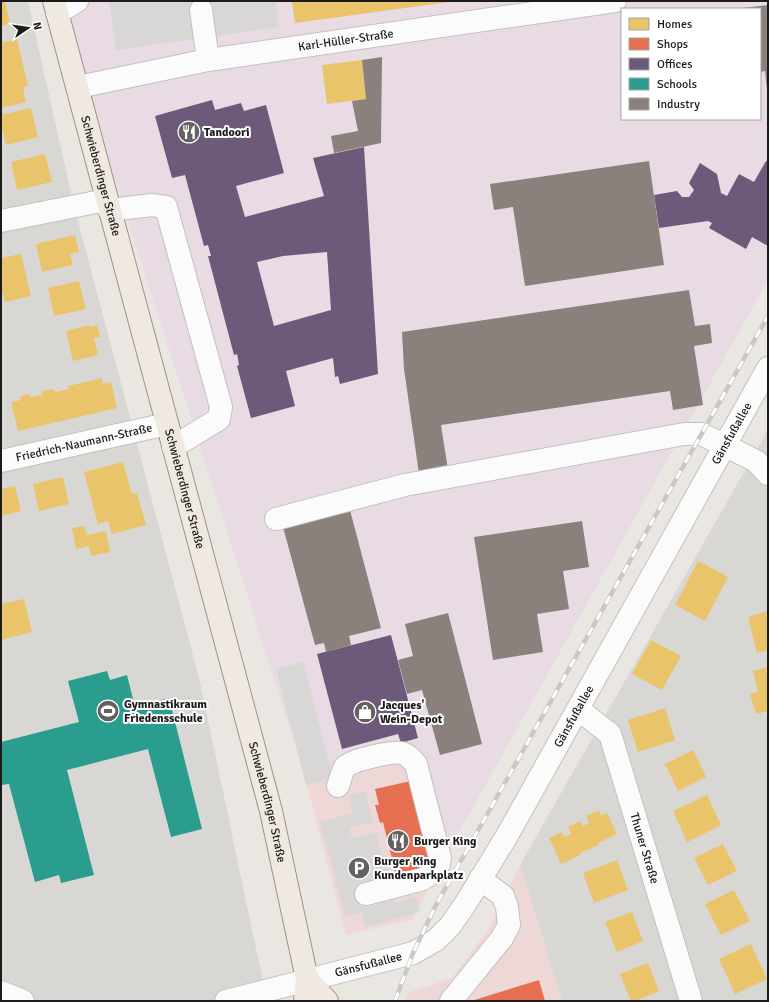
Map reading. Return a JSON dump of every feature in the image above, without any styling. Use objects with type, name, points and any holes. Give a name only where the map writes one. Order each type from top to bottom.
[{"type":"main road","name":"Schwieberdinger Straße","points":[[56,7],[271,811],[307,979],[306,1001]]},
{"type":"main road","points":[[307,979],[327,1001]]},
{"type":"street","points":[[56,7],[77,1]]},
{"type":"street","name":"Karl-Hüller-Straße","points":[[78,87],[208,60],[559,5],[615,1]]},
{"type":"street","points":[[202,10],[208,60]]},
{"type":"street","points":[[1,221],[108,205],[152,205],[166,207],[221,407],[219,419],[173,447]]},
{"type":"street","name":"Gänsfußallee","points":[[226,1001],[413,953],[436,940],[450,926],[508,834],[768,368]]},
{"type":"street","name":"Friedrich-Naumann-Straße","points":[[1,461],[167,424]]},
{"type":"street","points":[[276,519],[405,485],[684,434],[701,434],[756,461],[768,474]]},
{"type":"street","name":"Thuner Straße","points":[[578,709],[610,734],[691,1001]]},
{"type":"street","points":[[338,786],[345,767],[353,763],[391,752],[402,753],[410,757],[416,764],[440,858],[439,864],[434,872],[424,879],[366,894]]},
{"type":"street","points":[[451,1001],[502,938],[509,925],[507,907],[502,896],[480,879]]},
{"type":"street","points":[[1,992],[23,1001]]},
{"type":"shaded area","points":[[1,1],[28,1],[73,202],[200,682],[267,1001],[1,1001]]},
{"type":"shaded area","points":[[58,1],[768,1],[768,280],[447,854],[416,740],[302,767]]},
{"type":"shaded area","points":[[109,1],[276,1],[279,27],[116,50]]},
{"type":"shaded area","points":[[768,430],[768,1001],[562,1001],[520,865]]},
{"type":"shaded area","points":[[303,662],[333,778],[306,785],[276,669]]},
{"type":"shaded area","points":[[416,740],[447,854],[412,919],[346,935],[302,767]]},
{"type":"shaded area","name":"Burger King Kundenparkplatz","points":[[365,791],[373,822],[349,828],[352,838],[376,832],[394,902],[416,897],[420,912],[365,927],[362,912],[345,916],[320,822],[353,813],[349,795]]},
{"type":"shaded area","points":[[520,865],[562,1001],[404,1001],[407,993],[452,978],[488,930]]},
{"type":"building: Homes","points":[[1,1],[5,1],[10,24],[1,26]]},
{"type":"building: Homes","points":[[292,1],[449,1],[449,2],[295,23]]},
{"type":"building: Homes","points":[[17,39],[28,86],[23,87],[26,102],[1,108],[1,43]]},
{"type":"building: Homes","points":[[362,60],[366,99],[327,104],[322,65]]},
{"type":"building: Homes","points":[[31,108],[38,137],[6,145],[1,124],[1,115]]},
{"type":"building: Homes","points":[[45,154],[52,182],[17,190],[11,162]]},
{"type":"building: Homes","points":[[75,235],[79,252],[70,254],[73,265],[42,272],[36,244]]},
{"type":"building: Homes","points":[[21,254],[31,296],[5,302],[1,286],[1,258]]},
{"type":"building: Homes","points":[[79,281],[86,309],[54,316],[48,288]]},
{"type":"building: Homes","points":[[91,325],[91,327],[97,325],[100,337],[94,338],[98,355],[73,361],[66,331]]},
{"type":"building: Homes","points":[[102,378],[103,384],[111,382],[117,408],[18,431],[11,402],[21,400],[20,396],[29,394],[30,397],[42,395],[42,391],[54,389],[55,392],[69,389],[68,386]]},
{"type":"building: Homes","points":[[123,462],[132,494],[137,493],[146,525],[112,534],[108,521],[98,524],[84,472]]},
{"type":"building: Homes","points":[[63,477],[69,504],[39,511],[33,484]]},
{"type":"building: Homes","points":[[15,486],[21,511],[1,516],[1,489]]},
{"type":"building: Homes","points":[[84,526],[87,535],[106,531],[110,552],[91,556],[89,546],[76,549],[72,528]]},
{"type":"building: Homes","points":[[698,561],[728,577],[705,621],[675,605]]},
{"type":"building: Homes","points":[[24,599],[32,632],[1,640],[1,604]]},
{"type":"building: Homes","points":[[768,611],[768,650],[757,653],[748,617]]},
{"type":"building: Homes","points":[[651,640],[681,656],[662,690],[632,674]]},
{"type":"building: Homes","points":[[768,667],[768,711],[756,714],[750,694],[758,692],[753,671]]},
{"type":"building: Homes","points":[[665,708],[675,740],[638,752],[628,720]]},
{"type":"building: Homes","points":[[693,750],[706,777],[678,791],[665,764]]},
{"type":"building: Homes","points":[[707,795],[721,825],[687,842],[673,811]]},
{"type":"building: Homes","points":[[599,810],[601,816],[607,813],[617,834],[561,864],[549,838],[562,832],[564,837],[571,834],[568,827],[580,821],[583,826],[589,823],[586,816]]},
{"type":"building: Homes","points":[[723,844],[737,871],[708,885],[694,858]]},
{"type":"building: Homes","points":[[617,860],[628,890],[594,903],[583,873]]},
{"type":"building: Homes","points":[[734,890],[750,921],[721,935],[705,904]]},
{"type":"building: Homes","points":[[632,912],[643,941],[617,952],[605,922]]},
{"type":"building: Homes","points":[[751,944],[767,979],[735,994],[719,959]]},
{"type":"building: Homes","points":[[648,963],[659,991],[635,1001],[631,1001],[620,974]]},
{"type":"building: Shops","points":[[411,781],[432,866],[396,875],[383,822],[380,823],[375,805],[379,805],[375,789]]},
{"type":"building: Shops","points":[[539,980],[545,1001],[471,1001]]},
{"type":"building: Offices","points":[[212,100],[215,110],[241,103],[244,111],[266,105],[284,173],[236,186],[245,217],[324,196],[313,158],[364,147],[378,374],[340,384],[338,376],[335,377],[333,358],[286,371],[295,406],[251,418],[237,366],[239,365],[237,354],[234,355],[208,256],[211,256],[208,245],[204,246],[185,175],[172,178],[155,116]],"holes":[[[327,252],[331,310],[274,326],[257,262],[283,256]]]},
{"type":"building: Offices","points":[[766,161],[768,162],[768,246],[752,237],[746,249],[709,228],[712,223],[708,221],[659,228],[654,195],[677,191],[682,197],[689,197],[694,190],[689,183],[700,163],[717,174],[721,193],[727,196],[739,174],[754,182]]},
{"type":"building: Offices","points":[[391,635],[418,738],[401,743],[398,734],[342,749],[317,654]]},
{"type":"building: Schools","points":[[107,671],[110,680],[127,675],[135,707],[169,698],[202,829],[171,837],[148,749],[67,770],[94,875],[61,883],[59,875],[35,882],[9,784],[1,785],[1,742],[79,722],[68,681]]},
{"type":"building: Industry","points":[[768,5],[768,90],[765,71],[761,72],[761,8],[743,8]]},
{"type":"building: Industry","points":[[382,57],[381,143],[334,153],[331,136],[358,131],[352,101],[366,99],[362,60]]},
{"type":"building: Industry","points":[[649,161],[664,265],[525,286],[513,207],[494,210],[490,184]]},
{"type":"building: Industry","points":[[689,290],[695,326],[710,324],[712,343],[694,346],[703,405],[673,410],[670,391],[441,425],[448,470],[419,474],[404,369],[402,332]]},
{"type":"building: Industry","points":[[350,510],[381,628],[349,636],[351,645],[326,652],[324,643],[315,645],[283,527]]},
{"type":"building: Industry","points":[[582,521],[589,567],[563,571],[569,609],[537,614],[543,652],[493,660],[474,537]]},
{"type":"building: Industry","points":[[448,613],[482,744],[440,755],[422,690],[407,694],[398,660],[413,656],[405,624]]},
{"type":"railway","points":[[395,1001],[413,953],[436,905],[768,316]]},
{"type":"place","name":"Tandoori","points":[[189,132]]},
{"type":"place","name":"Gymnastikraum Friedensschule","points":[[108,711]]},
{"type":"place","name":"Jacques' Wein-Depot","points":[[365,712]]},
{"type":"place","name":"Burger King","points":[[398,841]]},
{"type":"place","name":"Burger King Kundenparkplatz","points":[[359,868]]}]
